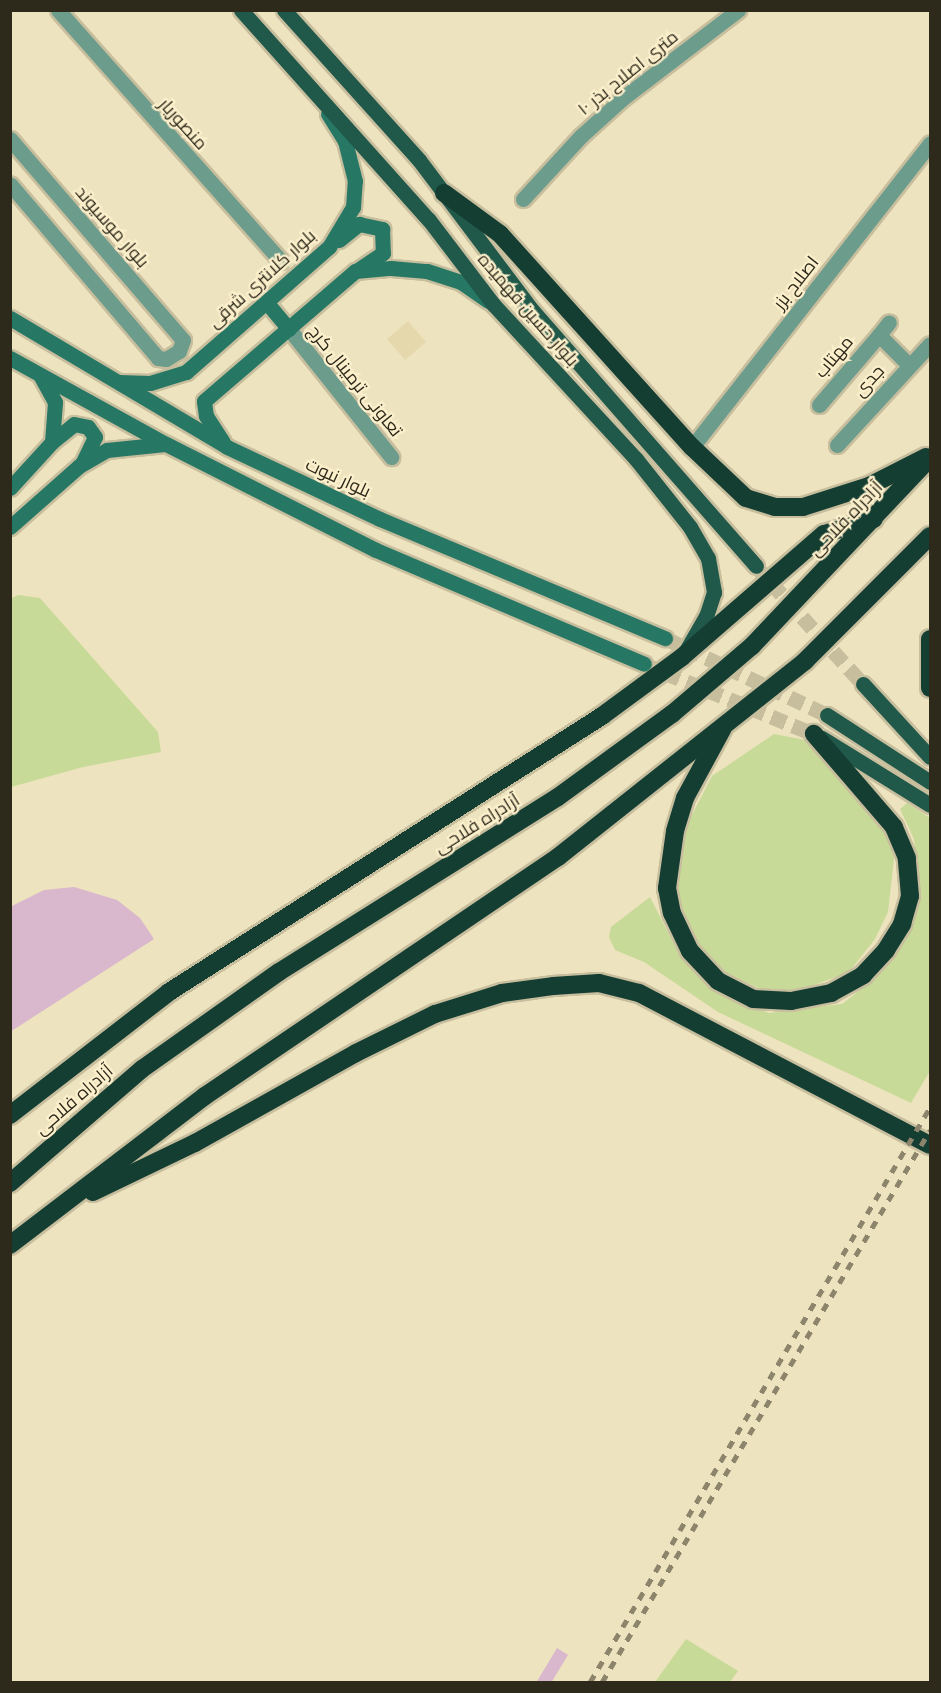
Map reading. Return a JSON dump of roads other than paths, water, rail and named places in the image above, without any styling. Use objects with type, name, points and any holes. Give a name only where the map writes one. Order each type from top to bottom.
[{"type":"highway","points":[[444,193],[500,234],[692,447],[746,498],[775,507],[803,507],[837,498],[930,457]]},
{"type":"highway","name":"آزادراه فلاحی","points":[[10,1183],[142,1069],[279,972],[558,797],[672,714],[752,646],[876,519],[930,457]]},
{"type":"highway","points":[[10,1115],[169,992],[602,716],[682,657],[824,534],[876,519]]},
{"type":"highway","points":[[10,1245],[205,1096],[558,857],[805,661],[930,536]]},
{"type":"highway","points":[[930,639],[930,688]]},
{"type":"highway","points":[[727,721],[685,798],[675,831],[667,888],[672,912],[690,951],[718,981],[753,999],[791,1001],[831,993],[862,975],[886,951],[902,924],[910,896],[907,858],[894,827],[814,734]]},
{"type":"highway","points":[[62,1207],[195,1143],[356,1053],[435,1014],[502,993],[553,986],[599,984],[639,993],[930,1145]]},
{"type":"main road","name":"بلوار حسین فهمیده","points":[[241,10],[323,106],[429,220],[493,304],[636,459],[690,527],[708,558],[714,592],[706,616],[682,657]]},
{"type":"main road","name":"بلوار حسین فهمیده","points":[[284,10],[444,193],[532,310],[756,566]]},
{"type":"main road","name":"بلوار کلانتری شرقی","points":[[117,382],[150,383],[186,372],[329,248],[353,207],[355,181],[345,141],[323,106]]},
{"type":"main road","points":[[227,447],[206,416],[204,401],[355,272],[384,253],[382,229],[359,224],[329,248]]},
{"type":"main road","points":[[355,272],[391,268],[427,271],[461,282],[493,304]]},
{"type":"main road","points":[[267,303],[289,329]]},
{"type":"main road","name":"بلوار نبوت","points":[[10,318],[227,447],[380,519],[665,638]]},
{"type":"main road","points":[[10,358],[166,444],[376,550],[644,664]]},
{"type":"main road","points":[[41,377],[54,402],[52,442]]},
{"type":"main road","points":[[10,488],[52,442],[74,424],[88,427],[95,438],[79,466]]},
{"type":"main road","points":[[10,527],[79,466],[107,450],[166,444]]},
{"type":"main road","points":[[863,684],[930,757]]},
{"type":"main road","points":[[827,715],[930,782]]},
{"type":"main road","points":[[814,734],[930,805]]},
{"type":"street","name":"منصوریار","points":[[58,10],[281,261]]},
{"type":"street","name":"۱۰ متری اصلاح بذر","points":[[523,199],[580,136],[623,98],[738,10]]},
{"type":"street","name":"بلوار موسیوند","points":[[10,139],[183,340],[172,356],[158,358],[10,184]]},
{"type":"street","name":"اصلاح بزر","points":[[692,447],[930,143]]},
{"type":"street","name":"مهتاب","points":[[819,405],[889,322]]},
{"type":"street","name":"تعاونی ترمینال کرج","points":[[289,329],[391,457]]},
{"type":"street","name":"مهتاب","points":[[879,335],[909,365]]},
{"type":"street","name":"جدی","points":[[837,445],[930,344]]},
{"type":"tunnel","points":[[756,566],[863,684]]},
{"type":"tunnel","points":[[665,638],[827,715]]},
{"type":"tunnel","points":[[644,664],[814,734]]},
{"type":"railway","points":[[590,1682],[930,1107]]},
{"type":"railway","points":[[602,1682],[930,1130]]}]
